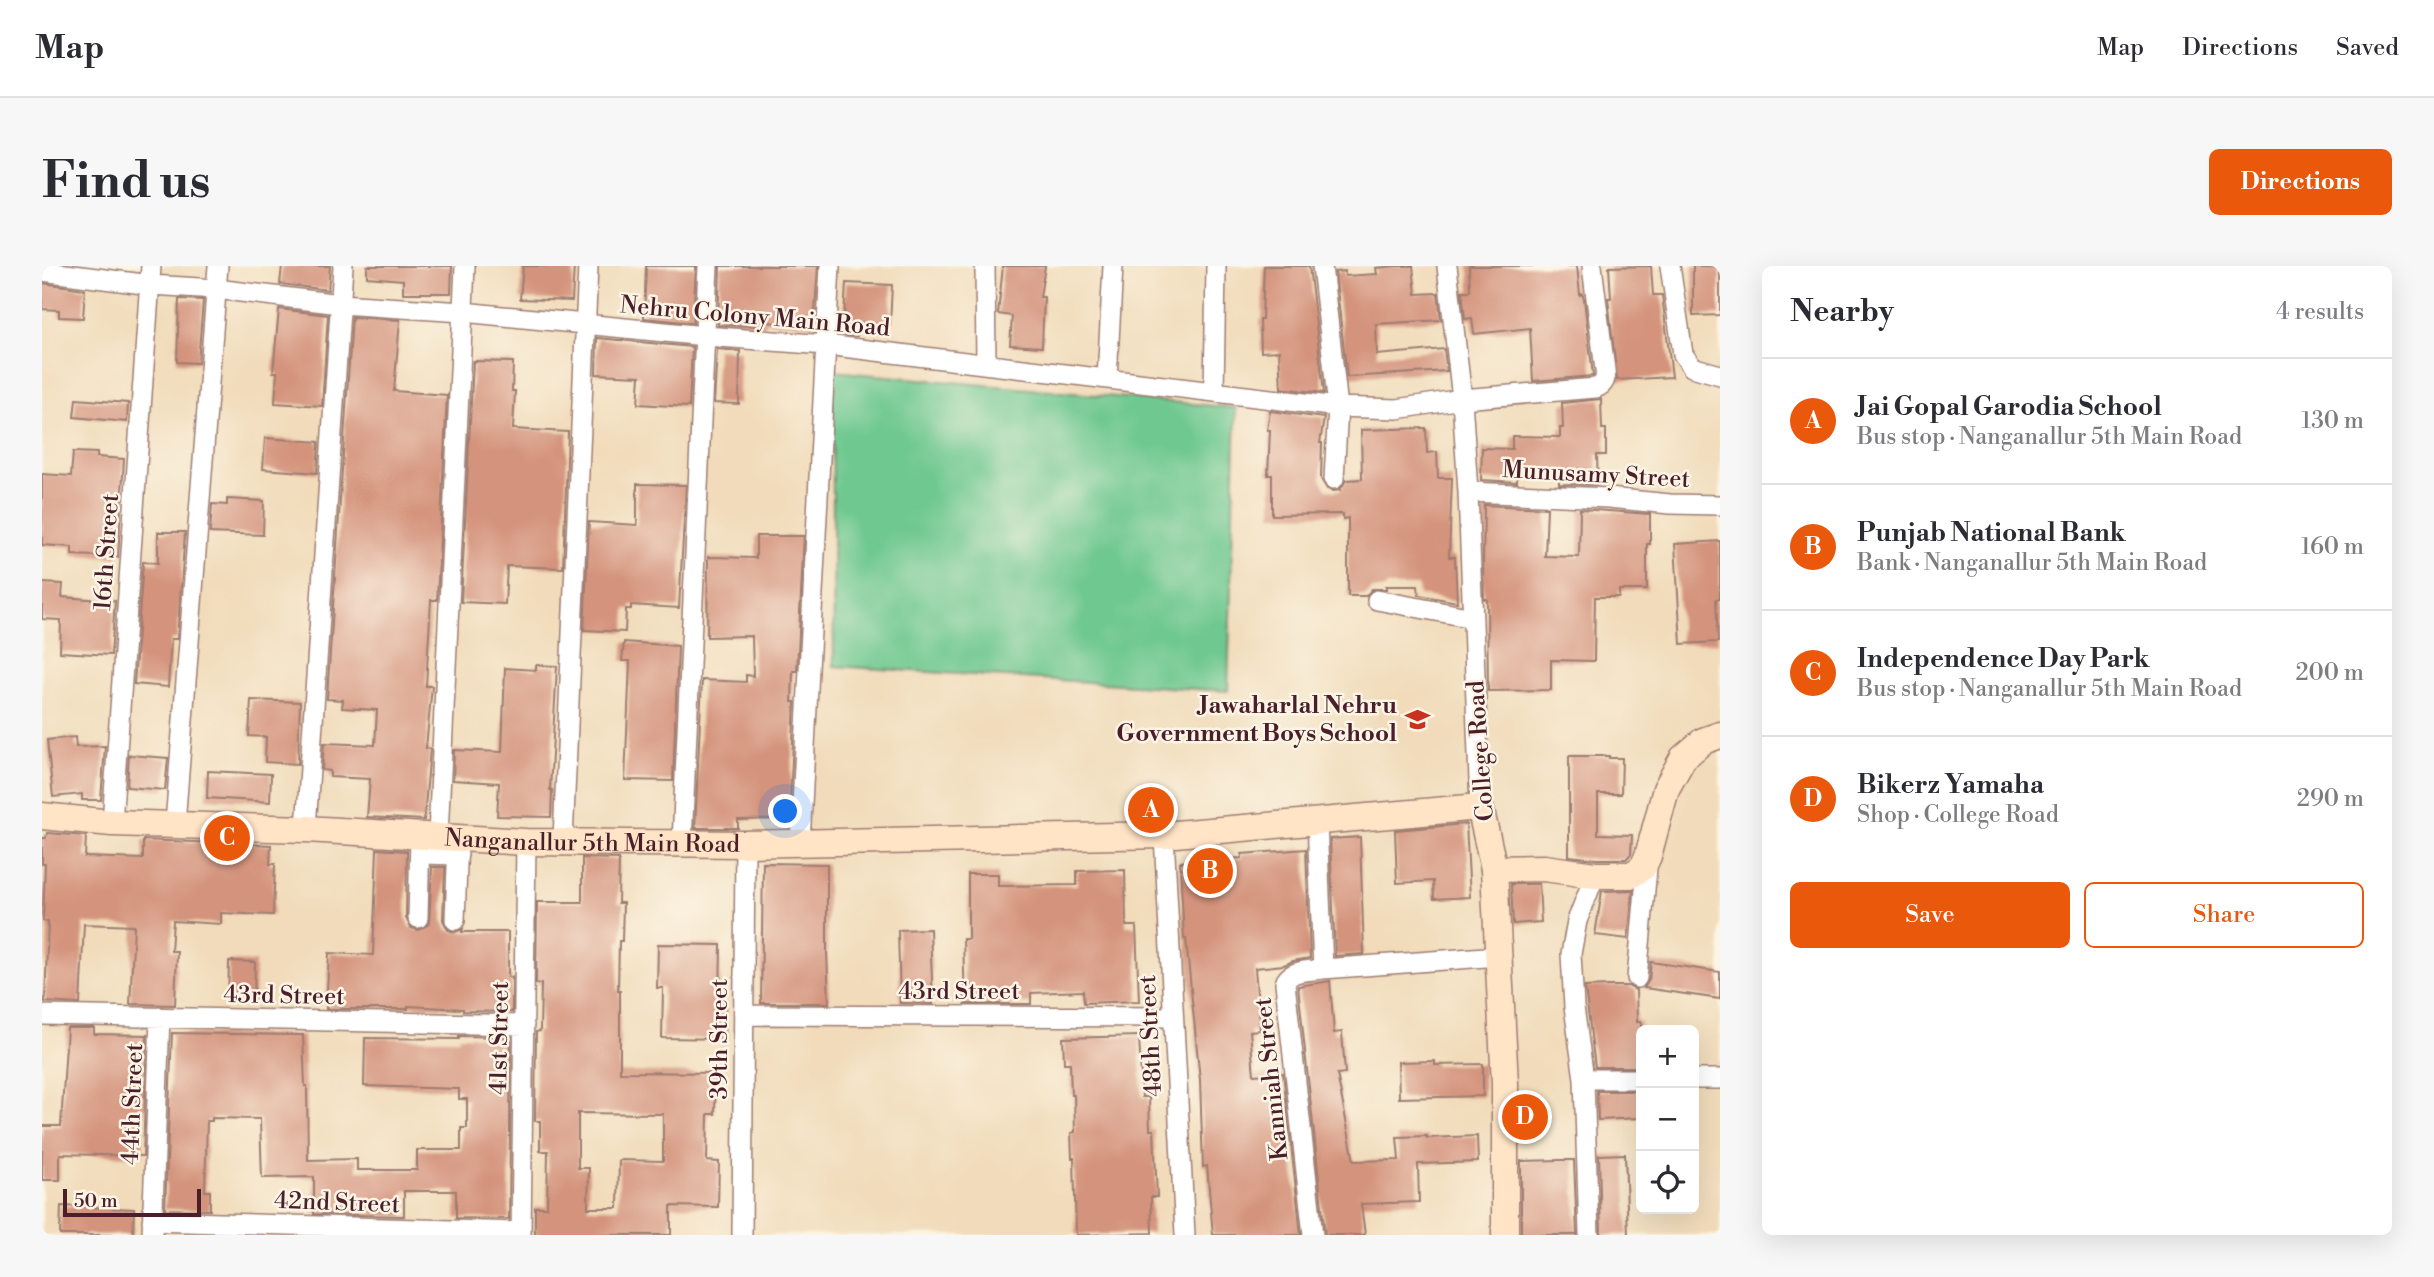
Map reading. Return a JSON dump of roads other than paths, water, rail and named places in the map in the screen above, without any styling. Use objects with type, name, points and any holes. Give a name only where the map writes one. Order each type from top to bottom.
[{"type":"street","points":[[175,824],[218,266]]},
{"type":"street","points":[[306,829],[343,266]]},
{"type":"street","points":[[418,918],[439,844],[465,266]]},
{"type":"street","points":[[563,840],[588,266]]},
{"type":"street","points":[[682,843],[708,266]]},
{"type":"street","points":[[800,842],[830,266]]},
{"type":"street","points":[[985,266],[986,364]]},
{"type":"street","points":[[1107,379],[1113,266]]},
{"type":"street","points":[[1214,392],[1216,266]]},
{"type":"street","points":[[1322,266],[1338,407],[1334,478]]},
{"type":"street","name":"College Road","points":[[1447,266],[1462,398],[1468,492],[1480,807],[1494,869],[1505,1084],[1505,1235]]},
{"type":"street","name":"Nehru Colony Main Road","points":[[42,271],[151,276],[216,289],[340,304],[463,312],[825,345],[1338,407],[1397,409],[1462,398],[1601,386],[1606,379],[1592,266]]},
{"type":"street","points":[[1670,266],[1683,354],[1692,368],[1720,375]]},
{"type":"street","name":"16th Street","points":[[112,823],[151,276]]},
{"type":"street","name":"Munusamy Street","points":[[1468,492],[1720,505]]},
{"type":"street","points":[[1377,600],[1473,618]]},
{"type":"street","points":[[1637,978],[1645,862],[1666,789],[1673,773],[1692,748],[1720,735]]},
{"type":"street","name":"Nanganallur 5th Main Road","points":[[42,816],[112,823],[306,829],[439,844],[563,840],[745,844],[1164,835],[1480,807]]},
{"type":"street","points":[[1317,821],[1323,969]]},
{"type":"street","name":"48th Street","points":[[1164,835],[1185,1235]]},
{"type":"street","name":"41st Street","points":[[521,1233],[526,842]]},
{"type":"street","points":[[439,844],[455,920]]},
{"type":"street","name":"39th Street","points":[[742,1235],[745,844]]},
{"type":"street","points":[[1494,869],[1544,868],[1595,875],[1630,875],[1645,862]]},
{"type":"street","points":[[1589,1235],[1584,1079],[1574,999],[1572,945],[1577,921],[1595,875]]},
{"type":"street","name":"Kanniah Street","points":[[1313,1235],[1285,983],[1287,977],[1292,973],[1323,969],[1499,956]]},
{"type":"street","name":"43rd Street","points":[[42,1015],[524,1025]]},
{"type":"street","name":"43rd Street","points":[[744,1015],[1173,1017]]},
{"type":"street","name":"44th Street","points":[[152,1228],[160,1017]]},
{"type":"street","points":[[1584,1079],[1636,1079]]},
{"type":"street","points":[[1699,1079],[1720,1079]]},
{"type":"street","name":"42nd Street","points":[[152,1228],[521,1233]]},
{"type":"place","name":"Jawaharlal Nehru Government Boys School","points":[[1417,719]]},
{"type":"place","name":"Jai Gopal Garodia School","points":[[1151,810]]},
{"type":"place","name":"Independence Day Park","points":[[227,838]]},
{"type":"place","name":"Punjab National Bank","points":[[1210,871]]},
{"type":"place","name":"Bikerz Yamaha","points":[[1525,1117]]}]
